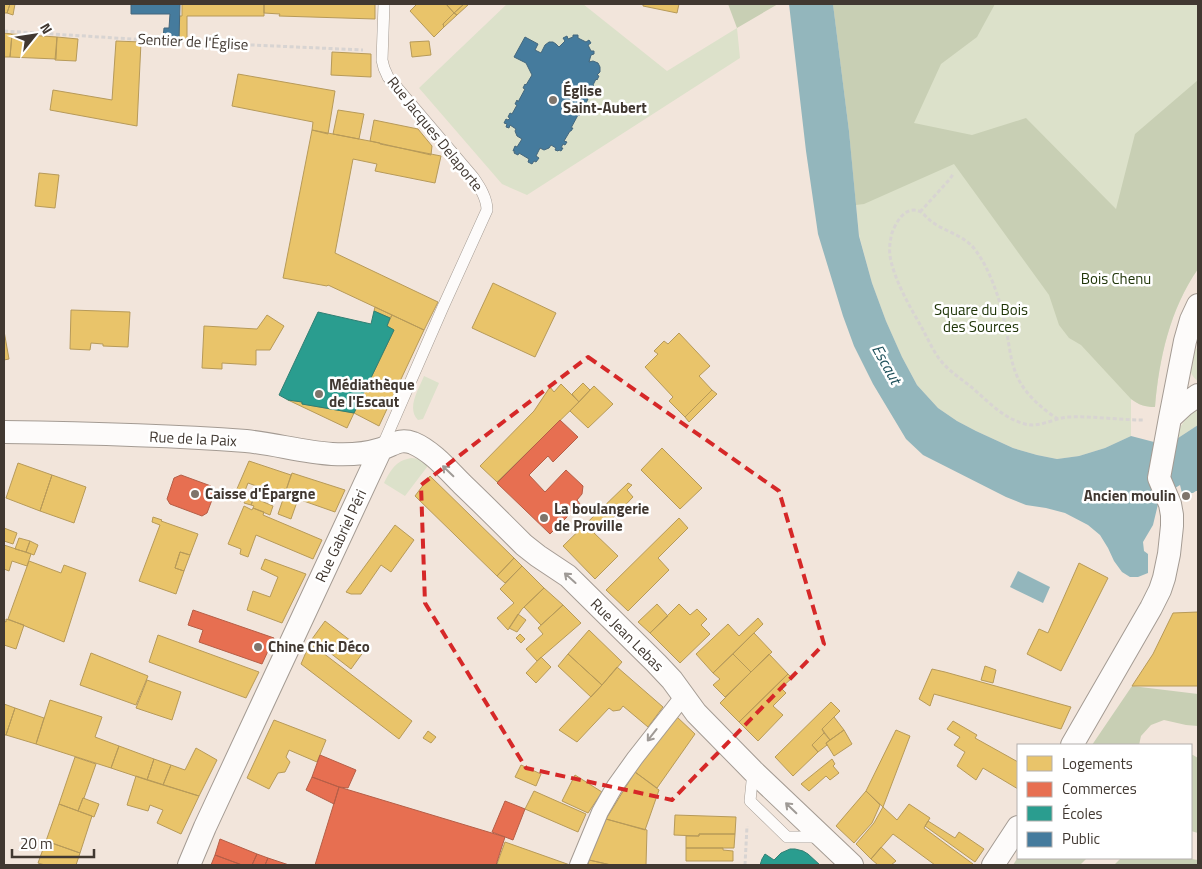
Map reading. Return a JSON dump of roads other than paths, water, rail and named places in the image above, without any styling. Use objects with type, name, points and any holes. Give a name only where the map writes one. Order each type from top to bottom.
[{"type":"street","points":[[1073,744],[1160,590],[1167,565],[1172,514],[1168,497],[1160,478],[1185,341],[1196,316]]},
{"type":"street","points":[[1168,428],[1184,405],[1198,394]]},
{"type":"street","name":"Rue de la Paix","points":[[4,432],[248,441],[331,454],[358,453],[381,449]]},
{"type":"street","name":"Rue Jean Lebas","points":[[381,449],[401,441],[410,442],[428,452],[524,545],[568,576],[656,662],[696,713],[753,771],[852,865]]},
{"type":"street","name":"Rue Gabriel Péri","points":[[189,865],[381,449]]},
{"type":"street","points":[[578,865],[600,812],[615,786],[683,697]]},
{"type":"street","points":[[993,865],[1017,829]]},
{"type":"lane","name":"Rue Jacques Delaporte","points":[[384,4],[383,51],[384,68],[388,77],[473,178],[487,204]]},
{"type":"lane","name":"Rue Gabriel Péri","points":[[381,449],[484,217],[487,204]]},
{"type":"water","name":"Escaut","points":[[789,4],[833,4],[849,131],[859,236],[872,283],[902,357],[917,385],[938,408],[957,421],[1013,448],[1057,459],[1079,456],[1105,448],[1131,436],[1154,442],[1175,440],[1198,425],[1198,491],[1182,493],[1180,485],[1175,488],[1168,478],[1147,476],[1159,500],[1153,525],[1143,542],[1144,551],[1148,554],[1148,573],[1138,577],[1130,577],[1122,572],[1100,535],[1088,525],[1065,513],[1026,505],[1006,497],[923,455],[906,439],[873,384],[854,346],[818,234],[806,151]]},
{"type":"water","points":[[1018,571],[1050,587],[1043,603],[1010,587]]},
{"type":"place","name":"Église Saint-Aubert","points":[[553,100]]},
{"type":"place","name":"Médiathèque de l'Escaut","points":[[319,394]]},
{"type":"place","name":"Caisse d'Épargne","points":[[195,494]]},
{"type":"place","name":"Ancien moulin","points":[[1186,496]]},
{"type":"place","name":"La boulangerie de Proville","points":[[544,518]]},
{"type":"place","name":"Chine Chic Déco","points":[[258,647]]},
{"type":"park label","name":"Bois Chenu","points":[[1116,279]]},
{"type":"park label","name":"Square du Bois des Sources","points":[[981,318]]}]
